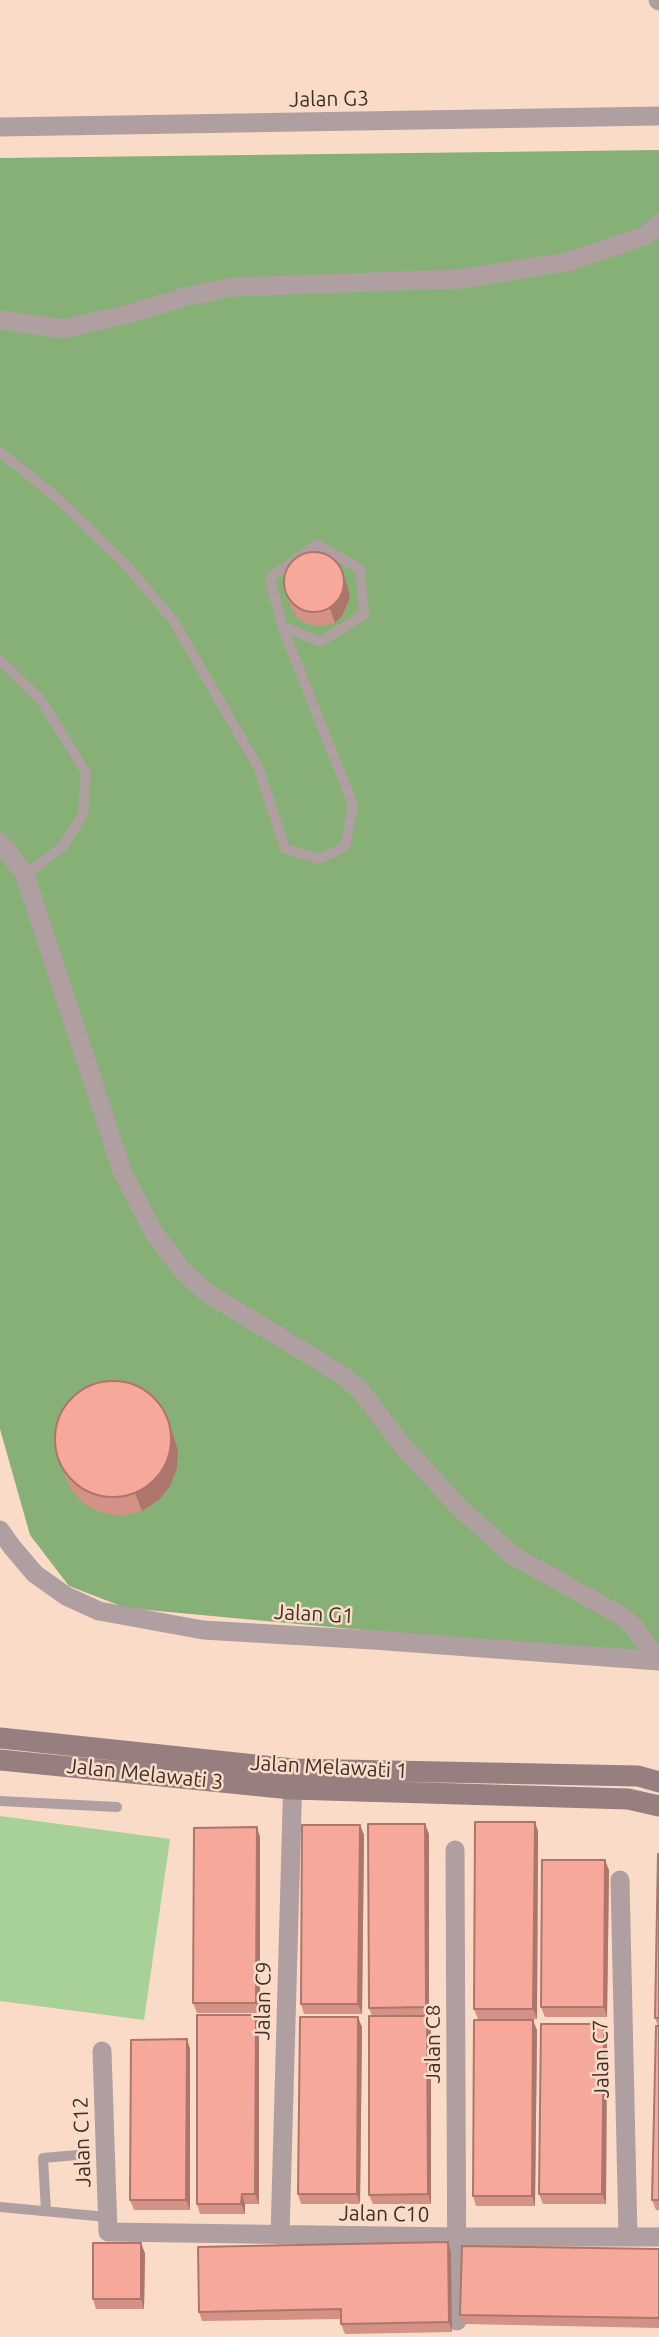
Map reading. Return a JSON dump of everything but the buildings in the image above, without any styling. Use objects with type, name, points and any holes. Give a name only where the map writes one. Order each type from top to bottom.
[{"type":"street","name":"Jalan G3","points":[[0,127],[659,116]]},
{"type":"street","points":[[0,320],[63,328],[234,287],[461,279],[567,262],[645,236],[659,224]]},
{"type":"street","points":[[0,842],[25,875],[122,1171],[154,1233],[183,1271],[207,1293],[342,1375],[361,1391],[405,1449],[460,1507],[512,1555],[623,1617],[635,1628],[658,1661]]},
{"type":"street","name":"Jalan G1","points":[[0,1530],[36,1574],[66,1596],[99,1611],[203,1630],[658,1661]]},
{"type":"street","name":"Jalan Melawati 1","points":[[0,1738],[292,1779],[628,1799],[659,1806]]},
{"type":"street","name":"Jalan Melawati 3","points":[[0,1760],[292,1779]]},
{"type":"street","name":"Jalan Melawati 1","points":[[292,1779],[638,1776],[659,1782]]},
{"type":"street","name":"Jalan C9","points":[[280,2235],[292,1779]]},
{"type":"street","name":"Jalan C8","points":[[455,1850],[457,2321]]},
{"type":"street","name":"Jalan C7","points":[[620,1880],[628,2236]]},
{"type":"street","name":"Jalan C12","points":[[102,2050],[108,2225]]},
{"type":"street","name":"Jalan C10","points":[[108,2225],[280,2235],[659,2237]]},
{"type":"lane","points":[[0,452],[57,498],[125,564],[173,620],[258,767],[285,849],[319,859],[345,847],[353,805],[282,626],[270,579],[317,544],[360,569],[364,615],[320,642],[282,626]]},
{"type":"lane","points":[[0,660],[41,700],[86,774],[83,814],[63,846],[25,875]]},
{"type":"lane","points":[[0,1801],[117,1807]]},
{"type":"lane","points":[[46,2211],[43,2158],[78,2155]]},
{"type":"lane","points":[[0,2207],[46,2211],[108,2225]]},
{"type":"green space","points":[[659,150],[659,1669],[384,1632],[126,1608],[69,1586],[30,1535],[0,1429],[0,158]]},
{"type":"green space","points":[[0,1816],[170,1839],[144,2020],[0,2001]]}]
